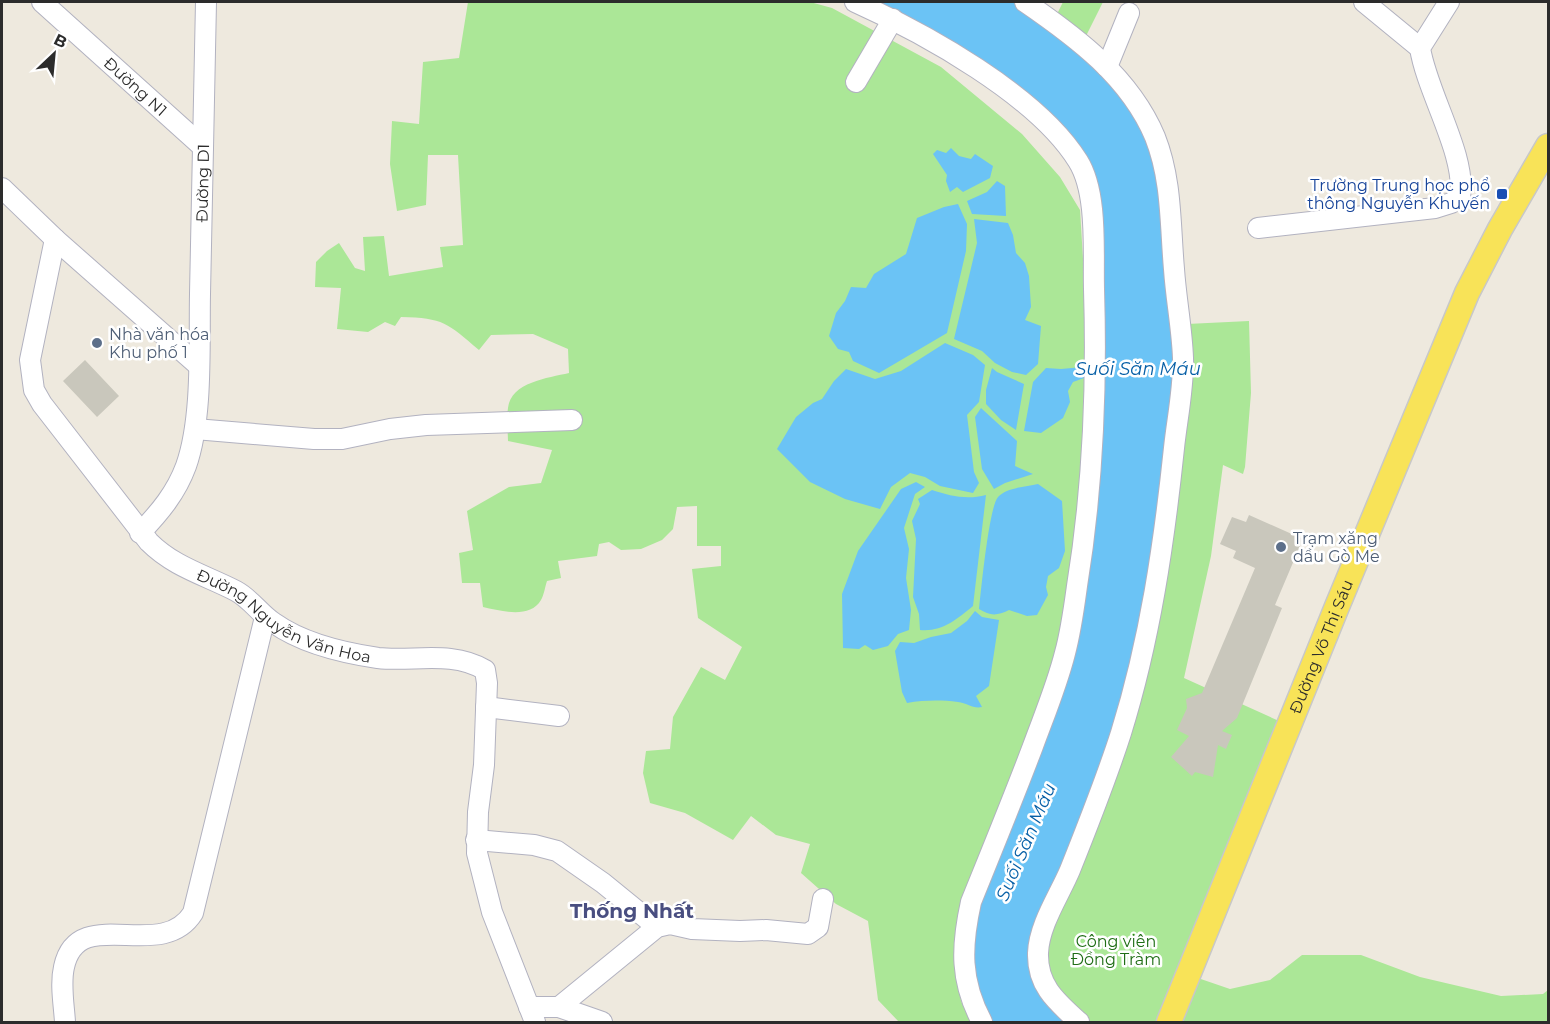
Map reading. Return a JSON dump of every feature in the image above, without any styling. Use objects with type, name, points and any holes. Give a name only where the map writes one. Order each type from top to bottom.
[{"type":"main road","name":"Đường Võ Thị Sáu","points":[[1169,1023],[1467,293],[1500,229],[1548,146]]},
{"type":"street","name":"Đường N1","points":[[42,2],[203,147]]},
{"type":"street","name":"Đường D1","points":[[140,533],[164,508],[176,489],[187,464],[195,429],[199,366],[206,2]]},
{"type":"street","points":[[855,2],[893,19],[957,56],[1007,90],[1036,114],[1069,148],[1080,163],[1089,188],[1096,350],[1087,520],[1065,654],[1048,706],[971,902],[965,929],[964,975],[975,1010],[982,1023]]},
{"type":"street","points":[[1024,2],[1070,33],[1107,67],[1141,111],[1154,136],[1164,167],[1170,199],[1174,269],[1184,360],[1152,615],[1115,749],[1074,860],[1041,936],[1038,951],[1040,976],[1045,987],[1079,1023]]},
{"type":"street","points":[[1258,228],[1435,208],[1451,204],[1461,197],[1462,186],[1457,161],[1427,80],[1420,48],[1364,2]]},
{"type":"street","points":[[1420,48],[1449,2]]},
{"type":"street","points":[[1107,67],[1129,13]]},
{"type":"street","points":[[856,82],[893,19]]},
{"type":"street","points":[[2,188],[55,239],[199,366]]},
{"type":"street","name":"Đường Nguyễn Văn Hoa","points":[[55,239],[30,360],[34,390],[42,404],[140,533],[168,559],[244,596],[265,617],[290,633],[379,658],[452,658],[472,662],[485,670],[487,683],[484,765],[476,840],[477,853],[492,912],[532,1015]]},
{"type":"street","points":[[195,429],[314,439],[342,439],[390,429],[426,425],[572,420]]},
{"type":"street","points":[[65,1023],[64,966],[78,941],[94,936],[166,934],[182,927],[193,913],[265,617]]},
{"type":"street","points":[[486,707],[559,716]]},
{"type":"street","points":[[476,840],[534,845],[556,851],[603,883],[657,927]]},
{"type":"street","points":[[532,1015],[559,1007],[657,927],[670,924],[692,929],[740,932],[766,930],[808,934],[818,927],[823,899]]},
{"type":"street","points":[[559,1007],[602,1023]]},
{"type":"green space","points":[[468,2],[810,2],[832,8],[941,67],[1022,134],[1060,177],[1080,210],[1088,340],[1085,435],[1076,559],[1056,656],[955,952],[961,1001],[971,1022],[899,1022],[878,1000],[868,921],[836,904],[801,873],[810,844],[776,835],[751,816],[733,840],[685,813],[650,803],[643,773],[646,751],[670,749],[673,717],[701,667],[725,680],[742,647],[698,618],[692,569],[721,566],[721,546],[697,546],[697,506],[677,507],[673,529],[662,540],[641,549],[621,550],[609,542],[599,544],[597,556],[558,561],[561,578],[547,581],[541,600],[530,610],[515,612],[483,607],[480,583],[462,583],[459,553],[473,550],[467,511],[509,487],[541,483],[552,450],[508,441],[507,416],[511,399],[523,387],[541,379],[569,373],[568,349],[533,334],[491,335],[479,350],[452,328],[427,319],[401,317],[395,326],[385,322],[368,332],[337,329],[341,288],[315,287],[316,262],[339,243],[355,268],[365,271],[363,237],[384,236],[389,276],[443,267],[440,247],[463,245],[458,155],[428,155],[426,205],[397,211],[390,164],[392,121],[419,124],[423,62],[459,58]]},
{"type":"green space","points":[[1063,2],[1103,2],[1085,38],[1056,16]]},
{"type":"green space","name":"Công viên Đồng Tràm","points":[[1249,321],[1251,393],[1245,467],[1243,474],[1223,465],[1211,556],[1184,678],[1279,721],[1157,1022],[1090,1022],[1055,989],[1045,951],[1187,324]]},
{"type":"green space","points":[[1302,955],[1361,955],[1420,977],[1501,996],[1543,994],[1548,990],[1548,1022],[1173,1022],[1192,976],[1230,989],[1270,980]]},
{"type":"water","name":"Suối Săn Máu","points":[[871,2],[1013,2],[1105,74],[1136,115],[1158,168],[1177,359],[1142,628],[1103,765],[1035,933],[1069,1022],[990,1022],[971,974],[978,903],[1071,657],[1102,298],[1068,135]]},
{"type":"water","points":[[951,148],[959,156],[971,159],[975,154],[993,166],[990,178],[963,192],[957,187],[950,192],[946,181],[947,175],[933,154],[937,150],[946,153]]},
{"type":"water","points":[[997,181],[1005,186],[1006,216],[972,214],[967,201],[987,192]]},
{"type":"water","points":[[958,204],[967,224],[966,251],[947,333],[879,373],[853,361],[849,352],[838,349],[829,336],[836,313],[851,287],[866,288],[874,274],[906,254],[917,218]]},
{"type":"water","points":[[974,219],[1008,223],[1016,253],[1025,263],[1029,276],[1031,307],[1025,320],[1041,326],[1038,364],[1026,375],[1012,372],[995,363],[982,351],[954,339],[977,243]]},
{"type":"water","points":[[945,343],[973,355],[985,365],[979,402],[967,415],[974,472],[979,483],[973,493],[940,486],[925,477],[910,473],[891,487],[880,509],[845,499],[810,482],[777,449],[796,417],[813,403],[822,399],[834,381],[846,369],[875,379],[901,371]]},
{"type":"water","points":[[1083,367],[1087,377],[1073,382],[1068,391],[1070,402],[1063,418],[1041,433],[1024,431],[1033,382],[1046,368]]},
{"type":"water","points":[[992,368],[1024,384],[1016,430],[1001,420],[986,404],[986,390]]},
{"type":"water","points":[[981,408],[1017,441],[1015,466],[1033,474],[994,489],[982,469],[975,417]]},
{"type":"water","points":[[916,482],[925,487],[915,494],[904,528],[909,549],[906,578],[911,610],[909,630],[898,634],[888,646],[873,650],[865,645],[859,649],[843,648],[842,594],[858,551],[901,489]]},
{"type":"water","points":[[1038,484],[1062,501],[1065,551],[1059,568],[1048,576],[1046,587],[1048,595],[1037,615],[1027,616],[1009,610],[997,614],[987,613],[979,609],[986,550],[995,504],[998,497],[1006,491]]},
{"type":"water","points":[[932,490],[959,497],[986,495],[973,606],[942,627],[920,630],[919,614],[913,597],[916,539],[912,521],[920,504],[918,499]]},
{"type":"water","points":[[975,611],[982,617],[999,620],[989,686],[976,696],[982,707],[945,701],[907,703],[902,692],[895,651],[900,642],[914,643],[951,633],[967,621]]},
{"type":"building","points":[[85,360],[119,396],[97,417],[63,381]]},
{"type":"building","points":[[1249,515],[1303,539],[1275,605],[1282,608],[1237,718],[1222,731],[1232,735],[1226,749],[1218,745],[1213,777],[1195,772],[1192,776],[1171,757],[1189,736],[1177,730],[1187,708],[1186,699],[1202,693],[1255,568],[1233,558],[1236,551],[1220,544],[1232,517],[1246,522]]},
{"type":"place","name":"Trường Trung học phổ thông Nguyễn Khuyến","points":[[1502,194]]},
{"type":"place","name":"Nhà văn hóa Khu phố 1","points":[[97,343]]},
{"type":"place","name":"Trạm xăng dầu Gò Me","points":[[1281,547]]},
{"type":"district","name":"Thống Nhất","points":[[632,911]]}]
